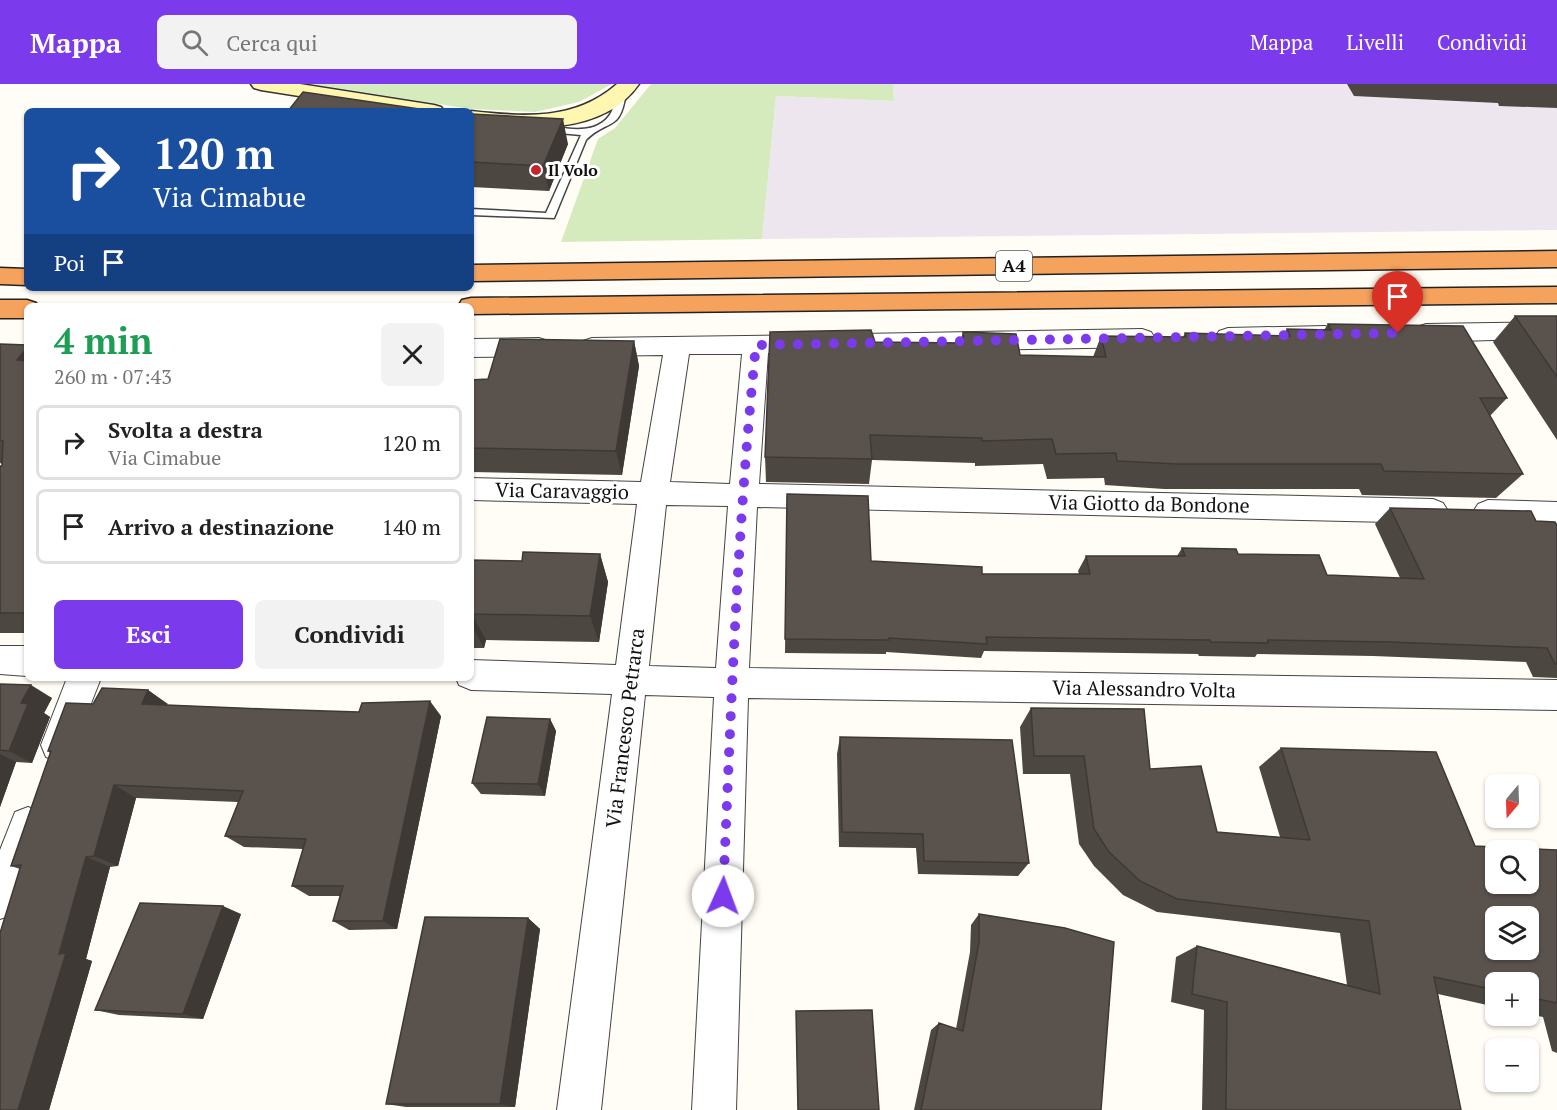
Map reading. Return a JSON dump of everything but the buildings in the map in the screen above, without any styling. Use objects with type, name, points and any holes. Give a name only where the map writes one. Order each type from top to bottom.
[{"type":"highway","name":"A4","points":[[474,273],[1557,259]]},
{"type":"highway","points":[[0,276],[24,277]]},
{"type":"highway","name":"A4","points":[[474,306],[1557,295]]},
{"type":"highway","points":[[0,309],[24,309]]},
{"type":"street","points":[[261,84],[415,108]]},
{"type":"street","points":[[474,117],[520,123],[571,118],[594,109],[625,88]]},
{"type":"street","points":[[1398,333],[1557,330]]},
{"type":"street","points":[[1207,337],[1350,334]]},
{"type":"street","points":[[474,348],[1160,338]]},
{"type":"street","points":[[714,1110],[731,683],[742,495],[756,345]]},
{"type":"street","name":"Via Francesco Petrarca","points":[[579,1110],[630,679],[654,493],[677,346]]},
{"type":"street","name":"Via Caravaggio","points":[[474,489],[742,495]]},
{"type":"street","name":"Via Giotto da Bondone","points":[[742,495],[1557,514]]},
{"type":"street","points":[[0,660],[24,661]]},
{"type":"street","name":"Via Alessandro Volta","points":[[474,675],[731,683],[1557,695]]},
{"type":"street","points":[[0,900],[83,681]]},
{"type":"lane","points":[[520,123],[560,131],[589,132],[610,124],[621,105],[625,88]]},
{"type":"lane","points":[[474,212],[550,216],[582,139],[589,132]]},
{"type":"shaded area","points":[[893,84],[1557,84],[1557,230],[762,239],[776,96],[894,101]]},
{"type":"green space","points":[[312,84],[612,84],[579,102],[535,112],[465,108]]},
{"type":"green space","points":[[651,84],[893,84],[894,101],[776,96],[762,239],[561,242],[598,139],[615,128]]},
{"type":"place","name":"Il Volo","points":[[536,170]]},
{"type":"route","points":[[723,896],[731,683],[742,495],[756,345],[1398,333]]}]
